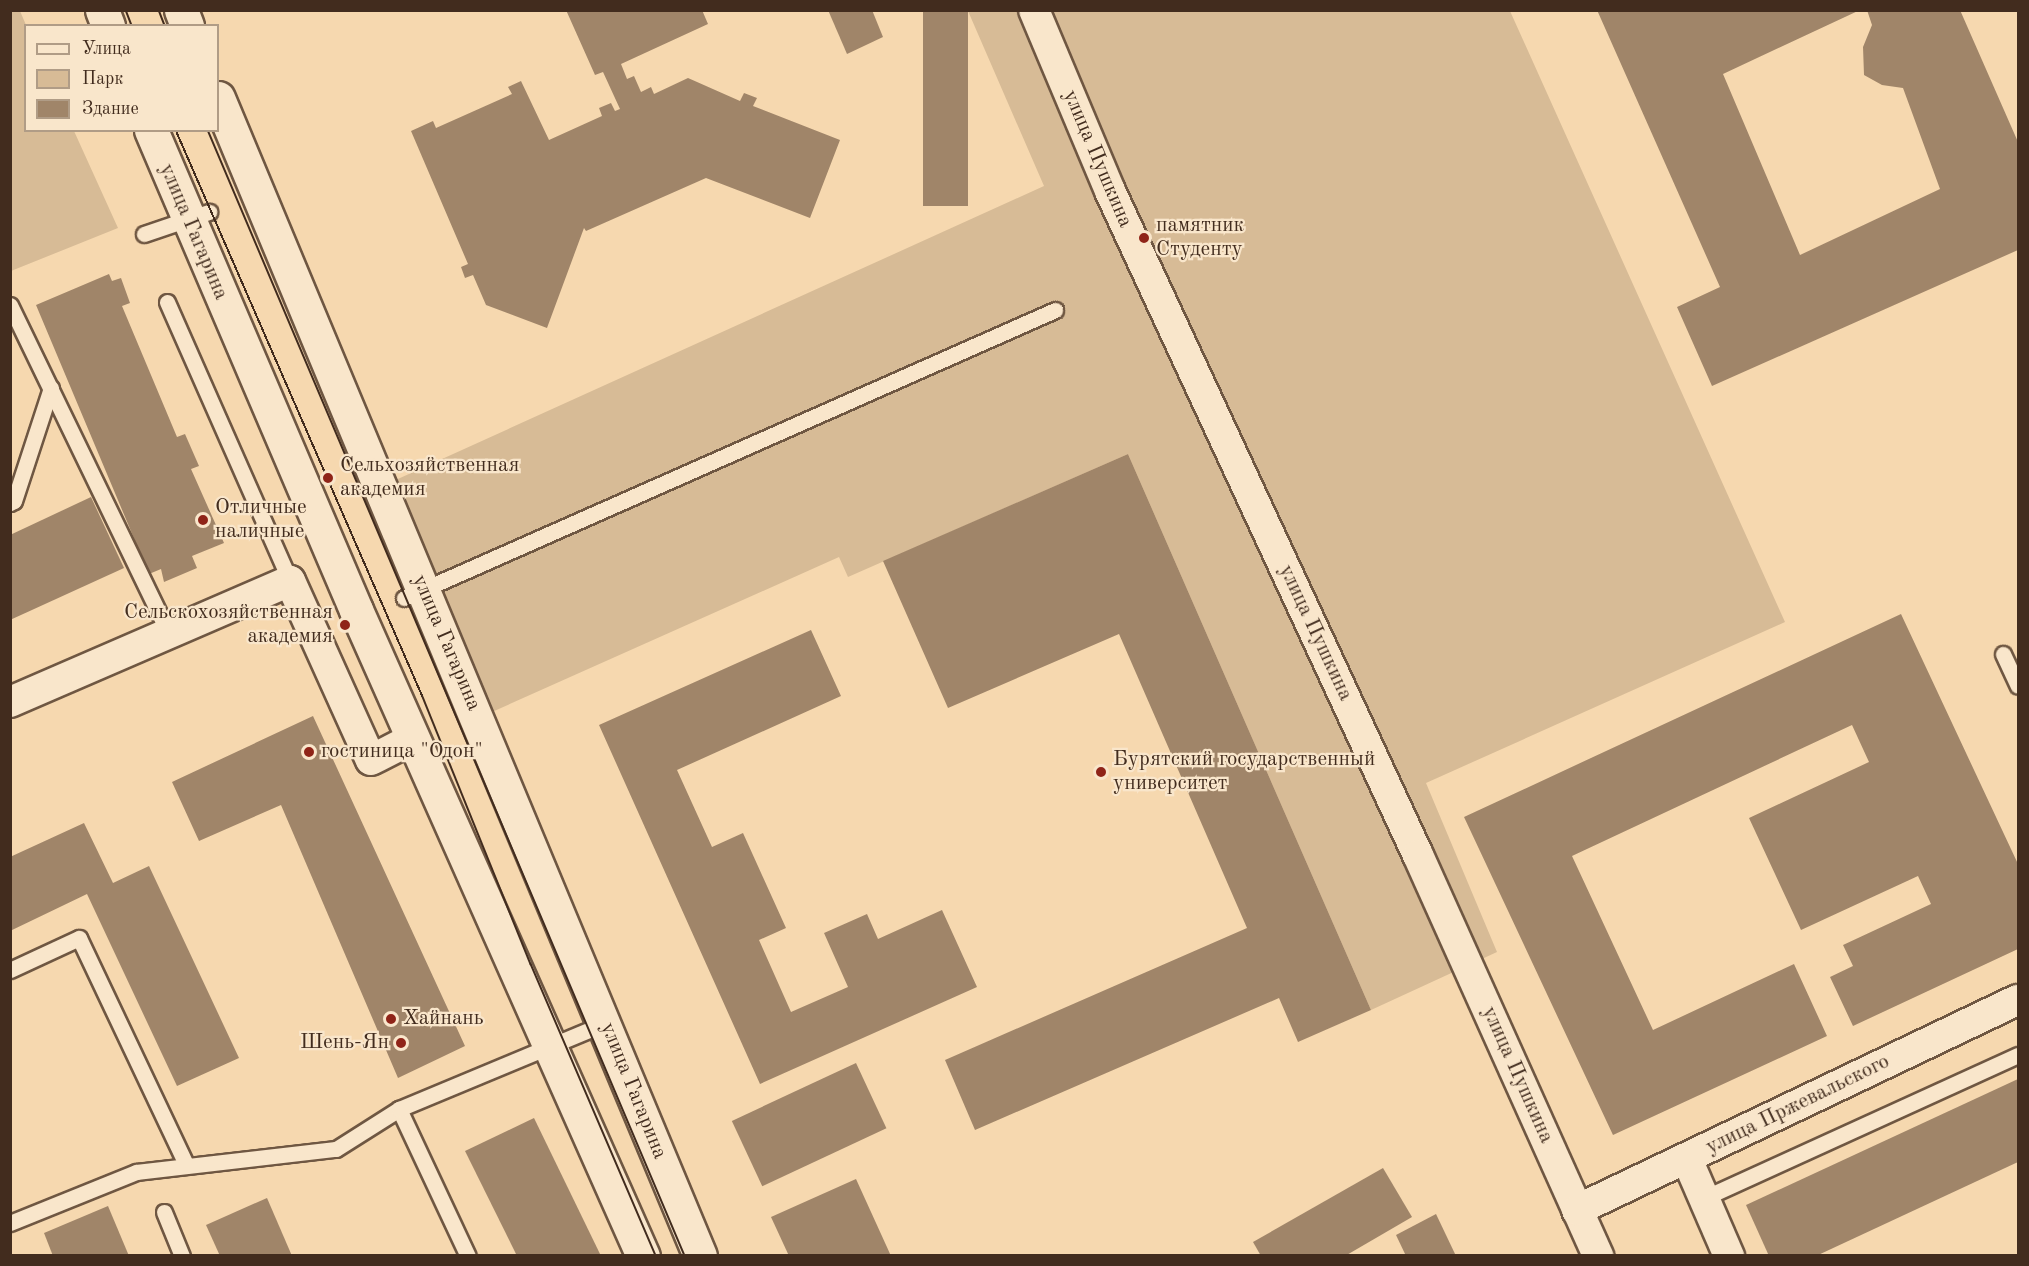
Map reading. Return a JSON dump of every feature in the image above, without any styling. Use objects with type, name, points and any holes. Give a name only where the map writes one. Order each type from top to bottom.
[{"type":"street","name":"улица Пушкина","points":[[1034,10],[1110,191],[1577,1210],[1591,1253]]},
{"type":"street","name":"улица Гагарина","points":[[219,101],[414,593],[606,1023],[700,1256]]},
{"type":"street","name":"улица Гагарина","points":[[152,132],[198,217],[414,738],[643,1256]]},
{"type":"street","points":[[10,702],[290,581],[371,760],[414,738]]},
{"type":"street","name":"улица Пржевальского","points":[[1577,1210],[2019,1000]]},
{"type":"street","points":[[1687,1159],[1729,1256]]},
{"type":"lane","points":[[144,234],[198,217]]},
{"type":"lane","points":[[167,302],[290,581]]},
{"type":"lane","points":[[10,305],[170,634]]},
{"type":"lane","points":[[414,593],[1055,310]]},
{"type":"lane","points":[[10,503],[14,501],[51,388]]},
{"type":"lane","points":[[2003,654],[2019,686]]},
{"type":"lane","points":[[10,970],[79,938],[187,1166]]},
{"type":"lane","points":[[10,1223],[135,1172],[336,1149],[399,1109],[606,1023]]},
{"type":"lane","points":[[1704,1198],[2019,1055]]},
{"type":"lane","points":[[399,1109],[468,1256]]},
{"type":"lane","points":[[164,1212],[182,1256]]},
{"type":"green space","points":[[10,11],[20,11],[26,24],[24,132],[74,132],[118,228],[11,271]]},
{"type":"green space","points":[[968,11],[1510,11],[1785,622],[1426,783],[1497,952],[1371,1010],[1128,454],[848,577],[839,557],[492,712],[389,483],[1044,186]]},
{"type":"building","points":[[566,10],[702,10],[708,24],[621,64],[627,79],[634,76],[641,92],[651,87],[654,94],[688,78],[740,101],[744,93],[757,98],[753,106],[840,140],[810,218],[706,178],[586,231],[584,228],[547,328],[486,305],[473,275],[465,278],[461,267],[468,264],[411,131],[433,121],[436,128],[512,94],[508,87],[521,81],[549,140],[602,116],[599,108],[611,103],[615,111],[620,109],[603,72],[595,75]]},
{"type":"building","points":[[828,10],[872,10],[883,37],[847,54]]},
{"type":"building","points":[[923,10],[968,10],[968,206],[923,206]]},
{"type":"building","points":[[1597,10],[1860,10],[1723,74],[1800,255],[1940,189],[1903,88],[1882,85],[1864,75],[1863,47],[1872,25],[1867,10],[1960,10],[2018,142],[2018,250],[1712,386],[1677,307],[1720,287]]},
{"type":"building","points":[[109,274],[112,281],[121,278],[130,303],[122,306],[177,437],[185,434],[199,466],[191,469],[224,543],[192,556],[197,568],[164,582],[161,569],[149,574],[36,305]]},
{"type":"building","points":[[1128,454],[1371,1010],[1298,1042],[1279,998],[975,1130],[945,1060],[1247,928],[1119,634],[948,708],[883,561]]},
{"type":"building","points":[[91,497],[124,568],[10,620],[10,535]]},
{"type":"building","points":[[1901,614],[2018,864],[2018,949],[1853,1026],[1830,977],[1853,966],[1843,945],[1931,904],[1918,876],[1801,930],[1749,818],[1869,762],[1852,725],[1572,856],[1653,1030],[1794,964],[1827,1036],[1613,1135],[1464,817]]},
{"type":"building","points":[[811,630],[841,696],[677,770],[712,847],[743,833],[786,928],[759,940],[791,1012],[848,987],[824,933],[867,914],[878,939],[942,910],[977,987],[760,1084],[599,725]]},
{"type":"building","points":[[313,716],[465,1046],[398,1078],[281,805],[199,841],[172,782]]},
{"type":"building","points":[[84,823],[113,883],[149,866],[239,1058],[177,1086],[87,894],[10,931],[10,857]]},
{"type":"building","points":[[856,1063],[886,1128],[762,1186],[732,1121]]},
{"type":"building","points":[[2018,1079],[2018,1162],[1816,1256],[1769,1256],[1746,1205]]},
{"type":"building","points":[[534,1118],[601,1256],[517,1256],[465,1151]]},
{"type":"building","points":[[1383,1168],[1412,1217],[1345,1256],[1261,1256],[1253,1242]]},
{"type":"building","points":[[856,1179],[891,1256],[789,1256],[771,1217]]},
{"type":"building","points":[[267,1198],[292,1256],[220,1256],[206,1225]]},
{"type":"building","points":[[108,1206],[129,1256],[53,1256],[44,1233]]},
{"type":"building","points":[[1436,1214],[1456,1256],[1406,1256],[1396,1235]]},
{"type":"tram line","points":[[126,10],[131,24]]},
{"type":"tram line","points":[[159,10],[164,24]]},
{"type":"tram line","points":[[177,132],[423,697],[531,964],[656,1256]]},
{"type":"tram line","points":[[209,132],[685,1256]]},
{"type":"place","name":"памятник Студенту","points":[[1144,238]]},
{"type":"place","name":"Сельхозяйственная академия","points":[[328,478]]},
{"type":"place","name":"Отличные наличные","points":[[203,520]]},
{"type":"place","name":"Сельскохозяйственная академия","points":[[345,625]]},
{"type":"place","name":"гостиница \"Одон\"","points":[[309,752]]},
{"type":"place","name":"Бурятский государственный университет","points":[[1101,772]]},
{"type":"place","name":"Хайнань","points":[[391,1019]]},
{"type":"place","name":"Шень-Ян","points":[[401,1043]]}]
